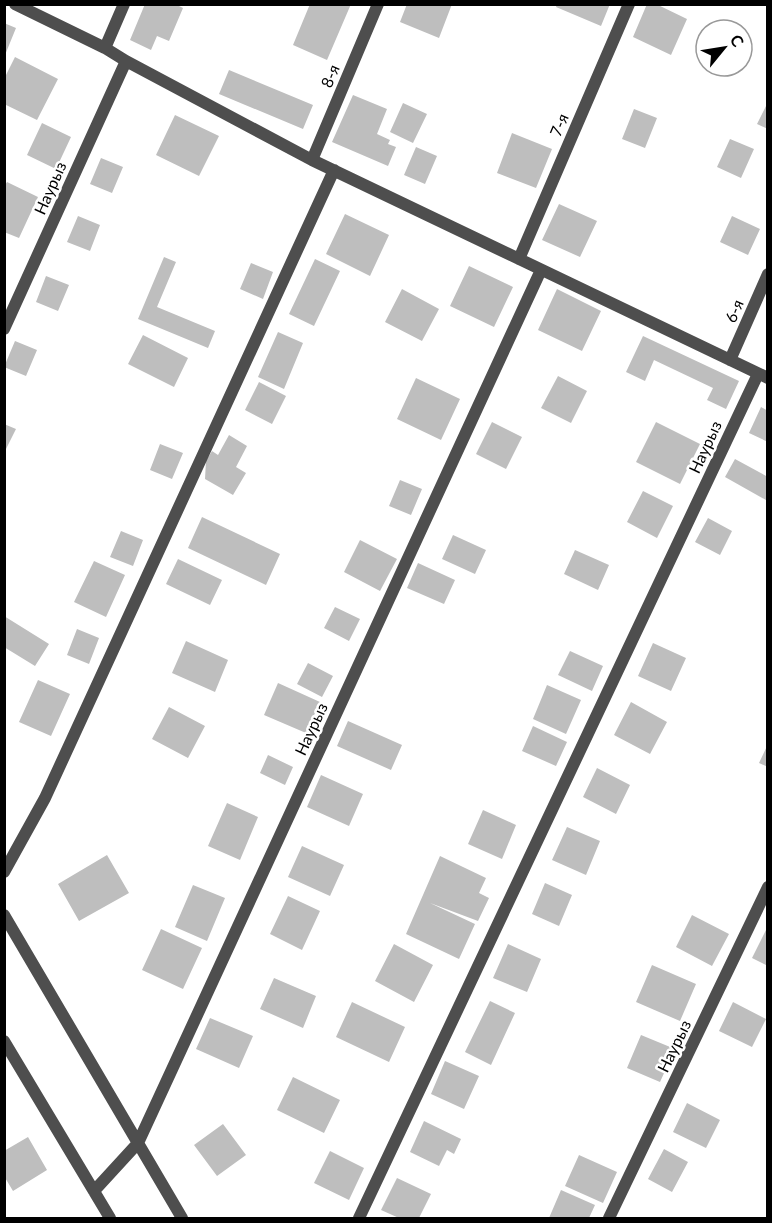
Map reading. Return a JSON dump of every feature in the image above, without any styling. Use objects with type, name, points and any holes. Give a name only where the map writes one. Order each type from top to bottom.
[{"type":"street","points":[[15,4],[105,48],[312,160],[763,376]]},
{"type":"street","points":[[105,48],[124,4]]},
{"type":"street","name":"8-я","points":[[312,160],[378,4]]},
{"type":"street","name":"7-я","points":[[519,259],[629,4]]},
{"type":"street","name":"Наурыз","points":[[4,329],[126,61]]},
{"type":"street","points":[[4,872],[45,798],[334,170]]},
{"type":"street","name":"Наурыз","points":[[94,1191],[138,1143],[541,270]]},
{"type":"street","name":"6-я","points":[[730,360],[768,274]]},
{"type":"street","name":"Наурыз","points":[[359,1218],[763,376]]},
{"type":"street","name":"Наурыз","points":[[609,1218],[768,887]]},
{"type":"street","points":[[4,915],[182,1218]]},
{"type":"street","points":[[4,1041],[110,1218]]},
{"type":"building","points":[[145,4],[175,4],[183,8],[169,41],[157,36],[151,50],[130,40]]},
{"type":"building","points":[[310,4],[351,4],[327,60],[293,45]]},
{"type":"building","points":[[407,4],[452,4],[439,38],[400,22]]},
{"type":"building","points":[[557,4],[610,4],[601,26],[556,7]]},
{"type":"building","points":[[647,4],[656,4],[687,19],[671,55],[633,37]]},
{"type":"building","points":[[4,23],[16,28],[5,55],[4,55]]},
{"type":"building","points":[[15,57],[58,79],[37,120],[4,104],[4,79]]},
{"type":"building","points":[[229,70],[313,105],[303,129],[219,94]]},
{"type":"building","points":[[353,95],[387,109],[377,134],[390,140],[388,144],[396,147],[388,166],[332,142]]},
{"type":"building","points":[[768,102],[768,129],[757,124]]},
{"type":"building","points":[[403,103],[427,114],[413,143],[390,132]]},
{"type":"building","points":[[634,109],[657,118],[645,148],[622,139]]},
{"type":"building","points":[[175,115],[219,136],[199,176],[156,155]]},
{"type":"building","points":[[42,123],[71,137],[56,169],[27,155]]},
{"type":"building","points":[[512,133],[552,149],[536,188],[497,173]]},
{"type":"building","points":[[730,139],[754,149],[741,178],[717,167]]},
{"type":"building","points":[[416,147],[437,156],[425,184],[404,175]]},
{"type":"building","points":[[101,158],[123,167],[112,193],[90,184]]},
{"type":"building","points":[[7,182],[38,197],[19,238],[4,232],[4,187]]},
{"type":"building","points":[[559,204],[597,221],[580,257],[542,240]]},
{"type":"building","points":[[345,214],[389,235],[370,276],[326,254]]},
{"type":"building","points":[[78,216],[100,225],[90,251],[67,242]]},
{"type":"building","points":[[732,216],[760,229],[748,255],[720,242]]},
{"type":"building","points":[[164,257],[176,262],[157,307],[215,331],[208,348],[138,319]]},
{"type":"building","points":[[315,259],[340,271],[314,326],[289,314]]},
{"type":"building","points":[[251,263],[273,272],[263,299],[240,289]]},
{"type":"building","points":[[469,266],[513,287],[494,327],[450,306]]},
{"type":"building","points":[[46,276],[69,285],[58,311],[36,302]]},
{"type":"building","points":[[402,289],[439,309],[422,341],[385,322]]},
{"type":"building","points":[[557,289],[601,311],[582,351],[538,330]]},
{"type":"building","points":[[278,332],[303,343],[284,389],[258,377]]},
{"type":"building","points":[[143,335],[188,358],[174,387],[128,364]]},
{"type":"building","points":[[643,336],[739,381],[726,409],[707,400],[713,388],[654,360],[645,381],[626,372]]},
{"type":"building","points":[[15,341],[37,350],[26,376],[4,367]]},
{"type":"building","points":[[558,376],[587,391],[571,423],[541,408]]},
{"type":"building","points":[[416,378],[460,399],[441,440],[397,419]]},
{"type":"building","points":[[259,382],[286,396],[272,424],[245,410]]},
{"type":"building","points":[[761,407],[768,411],[768,442],[749,433]]},
{"type":"building","points":[[492,422],[522,437],[506,469],[476,454]]},
{"type":"building","points":[[656,422],[700,444],[680,484],[636,462]]},
{"type":"building","points":[[4,424],[16,429],[4,453]]},
{"type":"building","points":[[229,435],[247,446],[236,467],[246,473],[233,495],[205,479],[206,461],[212,451],[218,455]]},
{"type":"building","points":[[160,444],[183,453],[172,479],[150,470]]},
{"type":"building","points":[[735,459],[768,477],[766,500],[725,477]]},
{"type":"building","points":[[400,480],[422,489],[411,515],[389,506]]},
{"type":"building","points":[[643,491],[673,506],[657,538],[627,522]]},
{"type":"building","points":[[202,517],[280,554],[266,585],[188,548]]},
{"type":"building","points":[[708,518],[732,531],[720,555],[695,542]]},
{"type":"building","points":[[121,531],[143,540],[133,566],[110,557]]},
{"type":"building","points":[[453,535],[486,550],[475,574],[442,559]]},
{"type":"building","points":[[360,540],[397,559],[380,591],[344,572]]},
{"type":"building","points":[[575,550],[609,565],[598,590],[564,574]]},
{"type":"building","points":[[178,559],[222,580],[210,605],[166,584]]},
{"type":"building","points":[[94,561],[125,575],[106,617],[74,602]]},
{"type":"building","points":[[418,563],[455,580],[444,604],[407,588]]},
{"type":"building","points":[[335,607],[360,619],[349,641],[324,628]]},
{"type":"building","points":[[4,616],[49,644],[35,666],[4,647]]},
{"type":"building","points":[[77,629],[99,638],[89,664],[67,655]]},
{"type":"building","points":[[186,641],[228,660],[215,692],[172,673]]},
{"type":"building","points":[[653,643],[686,658],[671,691],[638,676]]},
{"type":"building","points":[[570,651],[603,666],[592,691],[558,675]]},
{"type":"building","points":[[308,663],[333,676],[322,697],[297,684]]},
{"type":"building","points":[[38,680],[70,694],[51,736],[19,722]]},
{"type":"building","points":[[278,683],[320,702],[306,733],[264,715]]},
{"type":"building","points":[[547,685],[581,700],[566,734],[533,719]]},
{"type":"building","points":[[631,702],[667,722],[650,754],[614,735]]},
{"type":"building","points":[[169,707],[205,726],[188,758],[152,739]]},
{"type":"building","points":[[348,721],[402,745],[391,770],[337,746]]},
{"type":"building","points":[[533,726],[567,742],[556,766],[522,751]]},
{"type":"building","points":[[768,744],[768,767],[759,763]]},
{"type":"building","points":[[268,755],[293,767],[285,785],[260,773]]},
{"type":"building","points":[[597,768],[630,785],[616,814],[583,797]]},
{"type":"building","points":[[321,775],[363,794],[349,826],[307,807]]},
{"type":"building","points":[[227,803],[258,817],[240,860],[208,846]]},
{"type":"building","points":[[483,810],[516,825],[502,859],[468,844]]},
{"type":"building","points":[[567,827],[600,841],[586,875],[552,860]]},
{"type":"building","points":[[302,846],[344,865],[330,896],[288,877]]},
{"type":"building","points":[[107,855],[129,893],[79,921],[58,884]]},
{"type":"building","points":[[440,856],[486,878],[479,893],[489,898],[478,921],[430,903],[475,924],[459,959],[406,934]]},
{"type":"building","points":[[545,883],[572,895],[559,926],[532,914]]},
{"type":"building","points":[[193,885],[225,898],[207,941],[175,927]]},
{"type":"building","points":[[288,896],[320,911],[302,950],[270,934]]},
{"type":"building","points":[[692,915],[729,934],[712,966],[676,947]]},
{"type":"building","points":[[161,929],[202,948],[183,989],[142,970]]},
{"type":"building","points":[[766,930],[768,931],[768,966],[752,958]]},
{"type":"building","points":[[394,944],[433,965],[414,1002],[375,981]]},
{"type":"building","points":[[508,944],[541,959],[527,992],[493,978]]},
{"type":"building","points":[[652,965],[696,984],[680,1021],[636,1002]]},
{"type":"building","points":[[274,978],[316,996],[303,1028],[260,1009]]},
{"type":"building","points":[[490,1001],[515,1013],[491,1065],[465,1052]]},
{"type":"building","points":[[352,1002],[405,1027],[389,1062],[336,1037]]},
{"type":"building","points":[[733,1002],[766,1019],[752,1047],[719,1031]]},
{"type":"building","points":[[210,1018],[253,1036],[239,1068],[196,1049]]},
{"type":"building","points":[[641,1035],[675,1049],[660,1082],[627,1068]]},
{"type":"building","points":[[445,1061],[479,1076],[464,1109],[431,1094]]},
{"type":"building","points":[[293,1077],[340,1100],[324,1133],[277,1110]]},
{"type":"building","points":[[687,1103],[720,1120],[706,1148],[673,1132]]},
{"type":"building","points":[[424,1121],[461,1139],[454,1154],[447,1150],[439,1166],[410,1152]]},
{"type":"building","points":[[223,1124],[246,1155],[217,1176],[194,1145]]},
{"type":"building","points":[[28,1137],[47,1170],[13,1191],[4,1176],[4,1151]]},
{"type":"building","points":[[664,1149],[688,1162],[672,1192],[648,1179]]},
{"type":"building","points":[[330,1151],[364,1168],[349,1200],[314,1183]]},
{"type":"building","points":[[579,1155],[617,1172],[603,1203],[565,1186]]},
{"type":"building","points":[[397,1178],[431,1194],[419,1218],[399,1218],[381,1210]]},
{"type":"building","points":[[561,1190],[595,1205],[589,1218],[549,1218]]}]
